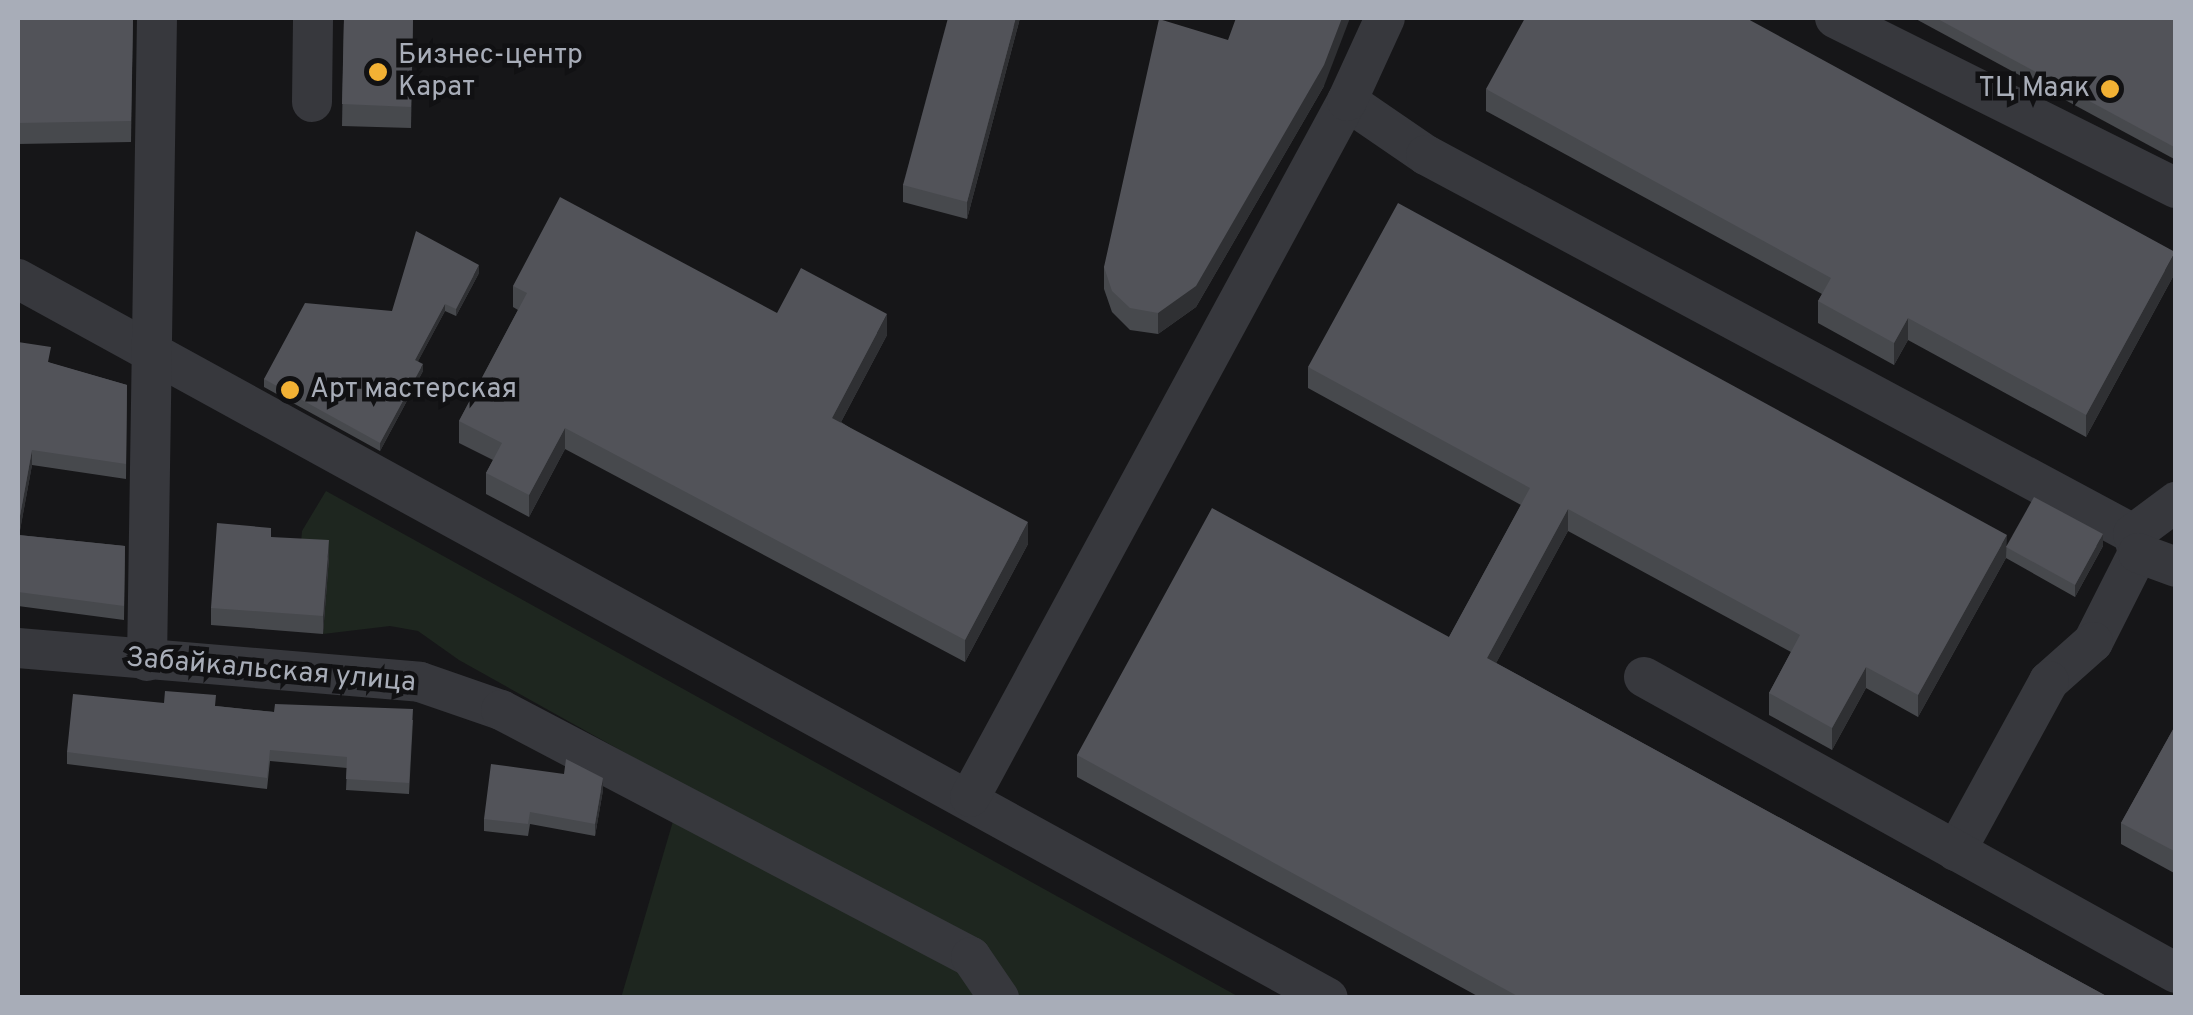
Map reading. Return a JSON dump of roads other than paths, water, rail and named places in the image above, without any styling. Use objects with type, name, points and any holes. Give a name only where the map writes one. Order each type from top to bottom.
[{"type":"street","points":[[147,661],[157,18]]},
{"type":"street","points":[[312,102],[314,18]]},
{"type":"street","points":[[970,796],[1348,101],[1385,18]]},
{"type":"street","points":[[1835,18],[2176,188]]},
{"type":"street","points":[[1348,101],[1426,155],[2176,567]]},
{"type":"street","points":[[18,279],[970,796],[1328,998]]},
{"type":"street","points":[[1956,851],[2049,681],[2093,642],[2136,544],[2176,502]]},
{"type":"street","name":"Забайкальская улица","points":[[18,648],[420,682],[501,710],[972,956],[999,998]]},
{"type":"street","points":[[1644,678],[2176,973]]},
{"type":"place","name":"Бизнес-центр Карат","points":[[378,72]]},
{"type":"place","name":"ТЦ Маяк","points":[[2110,89]]},
{"type":"place","name":"Арт мастерская","points":[[290,390]]}]
